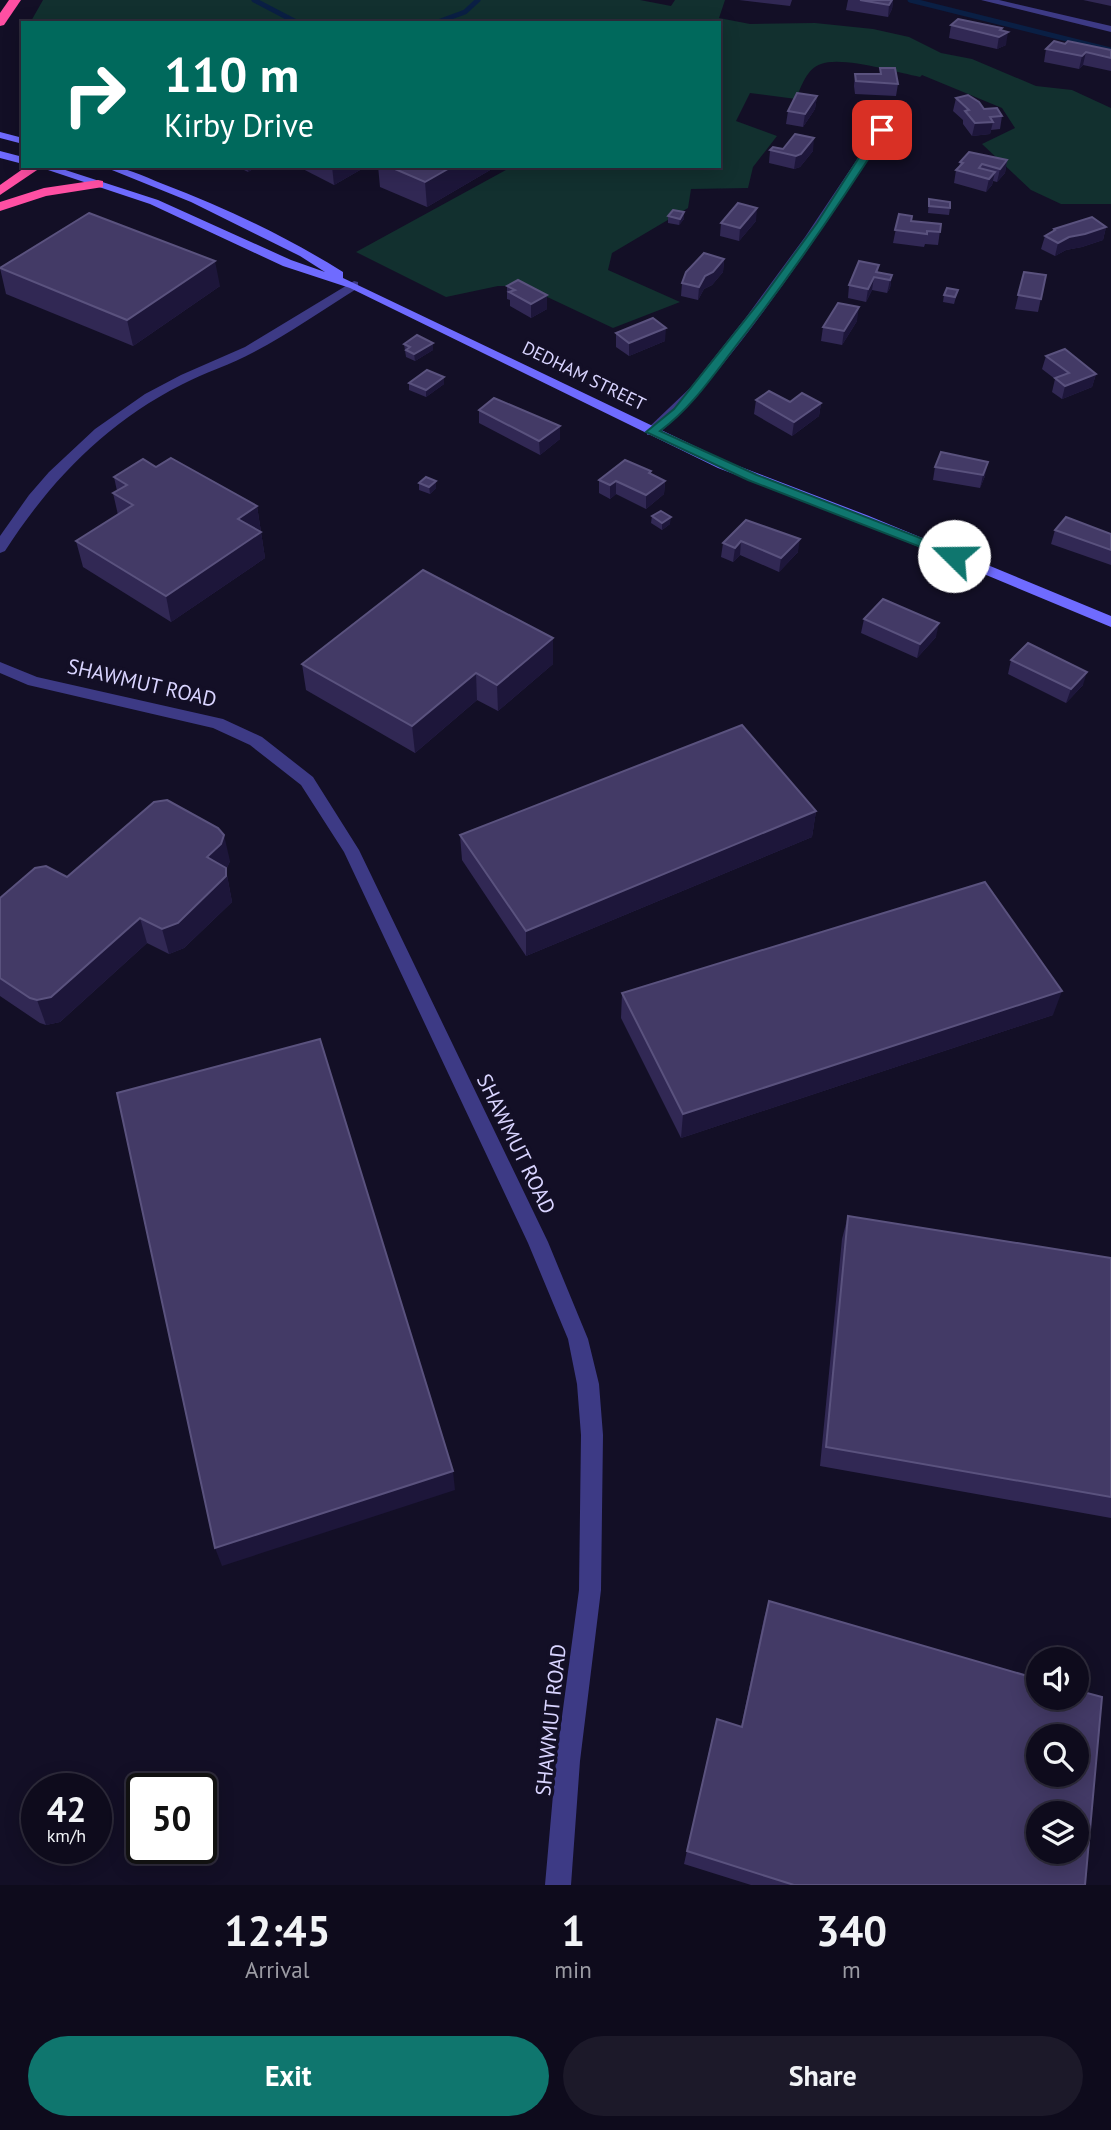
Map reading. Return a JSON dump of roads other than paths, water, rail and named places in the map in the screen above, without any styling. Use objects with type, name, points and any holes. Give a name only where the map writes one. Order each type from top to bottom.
[{"type":"highway","points":[[0,22],[15,0]]},
{"type":"highway","points":[[0,191],[35,168]]},
{"type":"highway","points":[[0,208],[44,192],[98,184]]},
{"type":"main road","points":[[0,135],[21,140]]},
{"type":"main road","points":[[0,154],[21,160]]},
{"type":"main road","name":"DEDHAM STREET","points":[[45,168],[154,202],[297,267],[354,285]]},
{"type":"main road","name":"DEDHAM STREET","points":[[112,168],[167,188],[233,218],[312,257],[354,285],[652,432],[753,478],[886,528],[1111,622]]},
{"type":"street","points":[[986,0],[1111,29]]},
{"type":"street","points":[[652,432],[678,412],[765,302],[822,224],[882,130]]},
{"type":"street","points":[[0,548],[15,521],[46,484],[110,425],[153,395],[253,347],[354,285]]},
{"type":"street","name":"SHAWMUT ROAD","points":[[0,667],[33,681],[217,723],[256,741],[307,781],[351,850],[538,1242],[578,1339],[588,1384],[592,1435],[590,1590],[568,1761],[558,1885]]},
{"type":"waterway","points":[[254,0],[294,21]]},
{"type":"waterway","points":[[440,21],[465,12],[478,0]]},
{"type":"waterway","points":[[910,0],[1111,50]]}]
